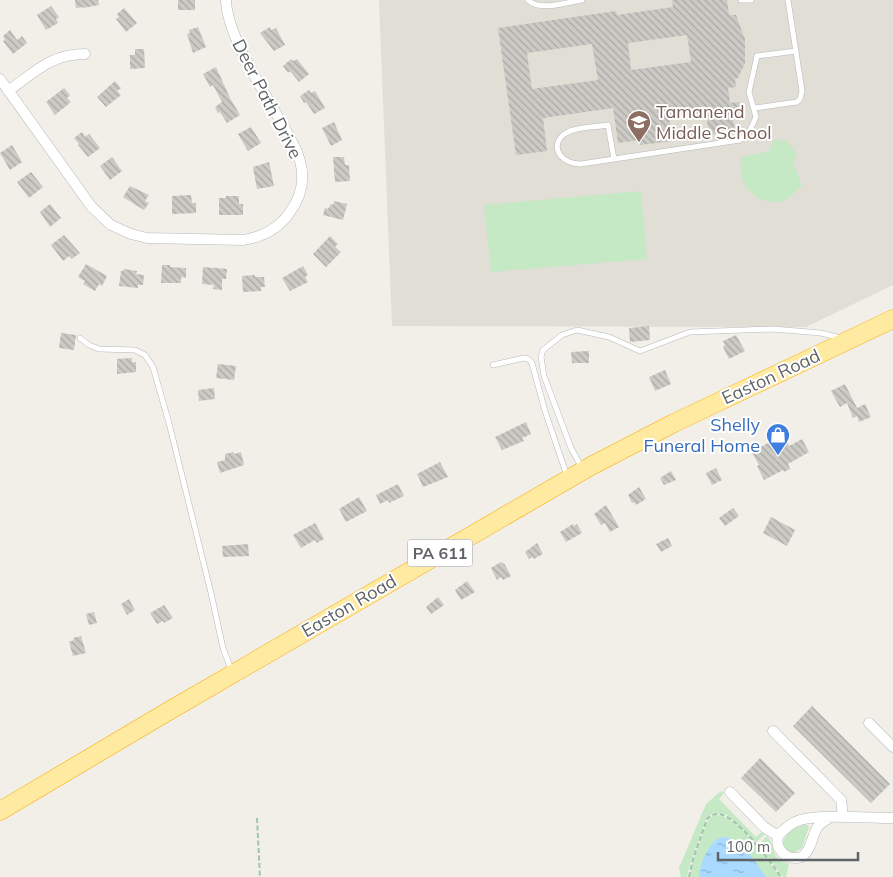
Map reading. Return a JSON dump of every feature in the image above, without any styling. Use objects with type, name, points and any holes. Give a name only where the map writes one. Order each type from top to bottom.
[{"type":"highway","name":"Easton Road","points":[[0,811],[575,475],[674,423],[893,319]]},
{"type":"street","name":"Deer Path Drive","points":[[0,79],[91,206],[101,217],[121,230],[147,238],[243,240],[256,238],[268,233],[287,217],[295,206],[300,193],[302,179],[300,160],[295,147],[238,44],[230,24],[226,0]]},
{"type":"street","points":[[8,90],[51,61],[72,54],[85,54]]},
{"type":"street","points":[[869,723],[893,747]]},
{"type":"street","points":[[773,731],[839,798],[843,817]]},
{"type":"street","points":[[730,792],[764,827],[778,836]]},
{"type":"street","points":[[829,818],[817,827],[806,852],[800,857],[792,858],[784,854],[777,844],[778,836],[790,825],[799,821],[829,818],[843,817],[893,818]]},
{"type":"lane","points":[[528,0],[544,6],[582,0]]},
{"type":"lane","points":[[741,0],[751,0]]},
{"type":"lane","points":[[755,108],[797,102],[800,99],[802,91],[788,0]]},
{"type":"lane","points":[[614,159],[608,125],[569,131],[558,143],[558,151],[562,159],[571,164],[580,164],[614,159],[740,140],[749,132],[756,117],[749,92],[757,56],[796,51]]},
{"type":"lane","points":[[575,475],[571,448],[544,376],[541,357],[542,350],[562,335],[577,330],[609,337],[640,351],[690,332],[733,329],[773,329],[820,333],[849,340]]},
{"type":"lane","points":[[80,338],[89,345],[99,349],[135,350],[145,355],[153,366],[169,423],[223,648],[232,674]]},
{"type":"lane","points":[[493,365],[524,358],[528,358],[532,363],[545,411],[575,475]]},
{"type":"path","points":[[689,877],[693,859],[707,819],[712,815],[719,814],[732,820],[747,834],[781,877]]},
{"type":"path","points":[[257,818],[260,877]]},
{"type":"shaded area","name":"Tamanend Middle School","points":[[379,0],[893,0],[893,285],[806,327],[392,326]]},
{"type":"green space","points":[[773,140],[787,141],[797,154],[793,161],[802,186],[787,199],[775,202],[762,199],[750,192],[743,180],[741,169],[741,157],[769,151]]},
{"type":"green space","points":[[641,191],[647,259],[491,272],[484,205]]},
{"type":"green space","points":[[721,791],[724,793],[719,799],[756,837],[762,832],[765,834],[756,842],[726,814],[713,813],[706,819],[687,877],[681,877],[679,868],[706,804]]},
{"type":"green space","points":[[717,815],[734,823],[743,831],[780,877],[690,877],[693,861],[707,822],[711,817]]},
{"type":"green space","points":[[804,825],[809,827],[802,848],[793,853],[785,850],[783,841],[787,835]]},
{"type":"green space","points":[[767,836],[772,844],[775,855],[789,864],[786,877],[783,877],[760,846],[760,843]]},
{"type":"water","points":[[723,837],[737,842],[753,858],[766,877],[699,877],[706,853],[713,843]]},
{"type":"building","points":[[75,0],[98,0],[99,5],[76,8]]},
{"type":"building","points":[[178,0],[195,0],[195,10],[178,10]]},
{"type":"building","name":"Tamanend Middle School","points":[[672,0],[727,0],[729,15],[736,15],[745,39],[745,63],[738,78],[735,79],[736,87],[728,88],[730,103],[739,102],[741,110],[732,111],[735,131],[709,135],[706,112],[669,117],[672,141],[640,145],[639,140],[618,143],[613,108],[543,118],[547,151],[516,155],[498,28],[616,11],[617,15],[673,7]],"holes":[[[687,35],[691,62],[631,70],[628,43]],[[592,44],[598,80],[532,89],[527,53]]]},
{"type":"building","points":[[51,6],[59,17],[56,19],[58,23],[46,30],[37,15]]},
{"type":"building","points":[[124,8],[137,23],[126,32],[116,19],[119,17],[117,14]]},
{"type":"building","points":[[198,27],[206,47],[193,53],[187,34],[190,33],[189,30]]},
{"type":"building","points":[[270,27],[271,30],[276,28],[285,45],[274,51],[260,33]]},
{"type":"building","points":[[10,30],[17,40],[22,36],[27,43],[13,54],[3,41],[5,40],[3,36]]},
{"type":"building","points":[[135,49],[144,49],[145,68],[130,69],[130,55],[135,55]]},
{"type":"building","points":[[291,59],[293,61],[297,59],[309,74],[299,82],[283,66]]},
{"type":"building","points":[[216,67],[240,115],[227,123],[215,107],[222,102],[213,85],[210,87],[203,74]]},
{"type":"building","points":[[115,81],[121,88],[117,91],[121,95],[106,107],[97,97]]},
{"type":"building","points":[[64,88],[70,95],[67,98],[71,102],[55,115],[46,102]]},
{"type":"building","points":[[309,90],[311,93],[315,91],[325,108],[314,114],[300,96]]},
{"type":"building","points":[[334,122],[342,140],[331,146],[322,128]]},
{"type":"building","points":[[251,127],[261,143],[248,151],[238,134]]},
{"type":"building","points":[[82,132],[85,137],[89,134],[100,148],[88,157],[74,138]]},
{"type":"building","points":[[12,145],[22,162],[10,170],[0,153]]},
{"type":"building","points":[[112,157],[122,171],[110,180],[100,166]]},
{"type":"building","points":[[333,157],[344,157],[345,165],[349,165],[350,181],[335,182]]},
{"type":"building","points":[[269,162],[274,186],[257,189],[253,167]]},
{"type":"building","points":[[31,172],[43,187],[29,198],[17,182]]},
{"type":"building","points":[[130,186],[149,195],[145,201],[149,203],[144,210],[123,197]]},
{"type":"building","points":[[191,195],[192,203],[196,203],[196,213],[172,214],[172,196]]},
{"type":"building","points":[[226,196],[239,196],[239,204],[243,204],[243,215],[219,215],[219,198],[226,198]]},
{"type":"building","points":[[334,201],[347,204],[343,220],[323,215],[325,208],[328,209],[331,204],[333,205]]},
{"type":"building","points":[[50,204],[61,218],[50,227],[40,212]]},
{"type":"building","points":[[64,235],[80,253],[72,259],[69,256],[63,261],[51,245]]},
{"type":"building","points":[[330,236],[338,244],[335,247],[341,252],[326,267],[313,254]]},
{"type":"building","points":[[86,264],[107,276],[102,286],[99,284],[95,291],[83,284],[85,281],[78,277]]},
{"type":"building","points":[[162,265],[186,268],[186,278],[181,277],[181,283],[161,283]]},
{"type":"building","points":[[303,266],[308,275],[305,277],[308,282],[290,291],[282,278]]},
{"type":"building","points":[[203,267],[227,269],[226,279],[222,279],[222,290],[213,289],[214,285],[202,284]]},
{"type":"building","points":[[124,269],[137,271],[136,274],[144,275],[143,285],[138,285],[138,288],[119,286],[121,271]]},
{"type":"building","points":[[255,275],[255,277],[264,277],[265,287],[261,287],[261,291],[243,292],[242,276]]},
{"type":"building","points":[[649,326],[650,340],[630,342],[629,328]]},
{"type":"building","points":[[61,333],[76,335],[74,350],[59,348]]},
{"type":"building","points":[[736,335],[745,351],[729,359],[723,347],[725,345],[723,341]]},
{"type":"building","points":[[589,351],[589,363],[572,363],[571,352]]},
{"type":"building","points":[[132,358],[132,362],[136,362],[136,372],[117,374],[117,359]]},
{"type":"building","points":[[218,364],[236,366],[234,380],[216,378]]},
{"type":"building","points":[[665,370],[671,384],[655,391],[649,377]]},
{"type":"building","points":[[845,384],[857,408],[865,404],[871,417],[859,422],[857,416],[853,418],[847,403],[840,407],[831,391]]},
{"type":"building","points":[[214,388],[215,399],[199,401],[198,390]]},
{"type":"building","points":[[526,422],[531,434],[522,438],[524,441],[502,450],[495,437]]},
{"type":"building","name":"Shelly Funeral Home","points":[[785,438],[789,446],[802,439],[809,452],[788,464],[790,469],[784,472],[783,470],[764,480],[757,466],[759,465],[750,449],[757,445],[759,448],[770,442],[771,444]]},
{"type":"building","points":[[234,452],[234,454],[241,452],[244,465],[220,473],[217,462],[225,460],[225,454]]},
{"type":"building","points":[[440,462],[448,477],[423,487],[417,474]]},
{"type":"building","points":[[716,468],[722,480],[712,485],[706,473]]},
{"type":"building","points":[[671,471],[676,480],[664,485],[660,478]]},
{"type":"building","points":[[398,484],[404,496],[389,503],[388,500],[380,504],[376,495]]},
{"type":"building","points":[[639,487],[646,499],[636,505],[634,502],[632,503],[628,495]]},
{"type":"building","points":[[359,497],[367,511],[346,522],[339,509]]},
{"type":"building","points":[[606,505],[619,527],[610,532],[605,523],[601,525],[594,514]]},
{"type":"building","points":[[733,508],[739,516],[725,526],[719,518]]},
{"type":"building","points":[[771,517],[795,530],[787,546],[763,533]]},
{"type":"building","points":[[315,523],[324,539],[317,543],[315,540],[301,548],[293,535]]},
{"type":"building","points":[[573,524],[574,526],[577,524],[582,533],[566,542],[560,532]]},
{"type":"building","points":[[668,538],[672,546],[661,552],[656,544]]},
{"type":"building","points":[[537,543],[543,554],[534,559],[533,557],[529,559],[525,552]]},
{"type":"building","points":[[248,544],[249,556],[223,557],[222,546]]},
{"type":"building","points":[[501,562],[504,563],[511,576],[503,580],[501,577],[497,580],[491,568]]},
{"type":"building","points":[[467,581],[475,592],[461,600],[455,590]]},
{"type":"building","points":[[438,597],[444,605],[431,614],[426,607]]},
{"type":"building","points":[[129,599],[135,610],[127,615],[121,604]]},
{"type":"building","points":[[164,605],[173,618],[164,623],[163,621],[157,624],[150,613]]},
{"type":"building","points":[[94,612],[97,623],[89,625],[86,614]]},
{"type":"building","points":[[81,636],[86,653],[73,656],[69,642],[74,640],[73,638]]},
{"type":"building","points":[[812,706],[890,784],[871,803],[793,726]]},
{"type":"building","points":[[760,758],[795,793],[776,812],[741,778]]},
{"type":"place","name":"Tamanend Middle School","points":[[639,143]]},
{"type":"place","name":"Shelly Funeral Home","points":[[778,456]]}]
